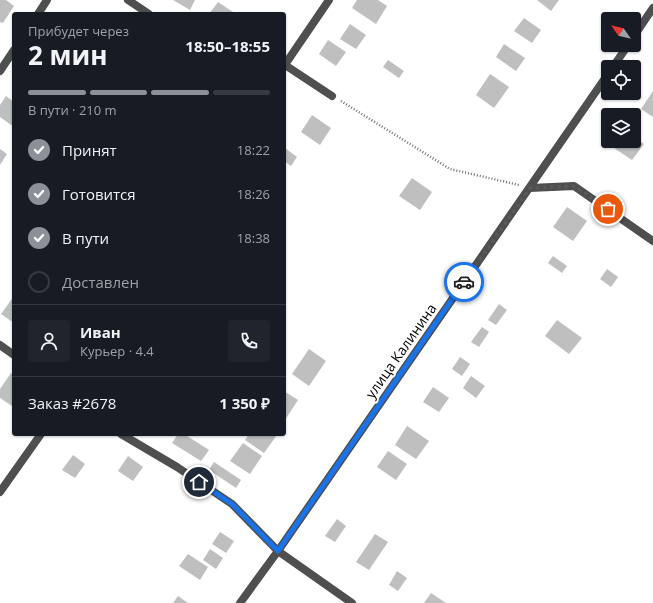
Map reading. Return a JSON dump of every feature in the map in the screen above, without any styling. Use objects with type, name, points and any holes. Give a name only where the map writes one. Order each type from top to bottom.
[{"type":"street","points":[[39,12],[47,0]]},
{"type":"street","points":[[128,0],[146,12]]},
{"type":"street","points":[[286,64],[329,0]]},
{"type":"street","points":[[641,26],[653,8]]},
{"type":"street","points":[[0,71],[12,53]]},
{"type":"street","points":[[286,66],[332,96]]},
{"type":"street","name":"улица Калинина","points":[[240,603],[278,551],[601,84]]},
{"type":"street","points":[[530,188],[574,186],[653,241]]},
{"type":"street","points":[[0,345],[12,354]]},
{"type":"street","points":[[0,492],[40,436]]},
{"type":"street","points":[[124,436],[177,467],[232,504],[278,551],[352,603]]},
{"type":"path","points":[[332,96],[450,169],[530,188]]},
{"type":"building","points":[[0,0],[6,0],[14,6],[3,23],[0,22]]},
{"type":"building","points":[[173,0],[195,0],[190,10]]},
{"type":"building","points":[[357,0],[378,0],[387,6],[376,24],[352,8]]},
{"type":"building","points":[[537,0],[559,0],[551,11]]},
{"type":"building","points":[[218,2],[233,12],[210,12]]},
{"type":"building","points":[[524,18],[541,30],[532,43],[514,31]]},
{"type":"building","points":[[350,24],[366,35],[356,49],[340,39]]},
{"type":"building","points":[[328,40],[346,52],[336,66],[319,54]]},
{"type":"building","points":[[504,44],[525,58],[516,71],[496,57]]},
{"type":"building","points":[[388,60],[404,71],[399,78],[383,67]]},
{"type":"building","points":[[490,74],[509,87],[494,108],[476,95]]},
{"type":"building","points":[[653,91],[653,117],[641,109]]},
{"type":"building","points":[[6,96],[12,100],[12,126],[0,117],[0,105]]},
{"type":"building","points":[[312,115],[331,128],[320,145],[301,132]]},
{"type":"building","points":[[614,148],[641,148],[632,160]]},
{"type":"building","points":[[0,149],[7,154],[0,165]]},
{"type":"building","points":[[286,149],[297,157],[291,166],[286,162]]},
{"type":"building","points":[[412,178],[432,192],[420,210],[399,196]]},
{"type":"building","points":[[567,207],[587,221],[573,241],[553,227]]},
{"type":"building","points":[[553,256],[567,266],[562,273],[548,263]]},
{"type":"building","points":[[607,269],[618,277],[611,287],[600,279]]},
{"type":"building","points":[[12,299],[12,322],[1,314]]},
{"type":"building","points":[[499,304],[507,310],[496,325],[488,320]]},
{"type":"building","points":[[557,320],[582,338],[569,354],[545,336]]},
{"type":"building","points":[[482,327],[489,332],[479,347],[471,342]]},
{"type":"building","points":[[309,349],[326,361],[309,386],[292,374]]},
{"type":"building","points":[[460,357],[470,364],[462,376],[452,369]]},
{"type":"building","points":[[11,373],[12,406],[0,398],[0,389]]},
{"type":"building","points":[[471,376],[485,386],[476,398],[463,388]]},
{"type":"building","points":[[433,387],[449,398],[439,412],[423,402]]},
{"type":"building","points":[[286,392],[298,400],[286,418]]},
{"type":"building","points":[[407,426],[429,441],[416,459],[395,445]]},
{"type":"building","points":[[177,436],[187,436],[209,450],[201,461],[172,443]]},
{"type":"building","points":[[248,436],[276,436],[264,453],[245,440]]},
{"type":"building","points":[[243,443],[262,456],[250,474],[230,461]]},
{"type":"building","points":[[388,451],[407,464],[396,480],[377,467]]},
{"type":"building","points":[[73,455],[85,464],[75,478],[62,470]]},
{"type":"building","points":[[128,456],[143,467],[133,481],[118,471]]},
{"type":"building","points":[[214,462],[241,480],[236,488],[209,470]]},
{"type":"building","points":[[337,519],[346,526],[335,542],[325,536]]},
{"type":"building","points":[[220,532],[234,541],[226,553],[212,544]]},
{"type":"building","points":[[375,534],[388,542],[369,570],[356,562]]},
{"type":"building","points":[[210,549],[223,558],[216,569],[203,560]]},
{"type":"building","points":[[188,554],[208,567],[200,580],[179,566]]},
{"type":"building","points":[[397,571],[407,578],[398,591],[389,585]]},
{"type":"building","points":[[431,593],[446,603],[424,603]]},
{"type":"building","points":[[178,596],[188,603],[173,603]]},
{"type":"way so far","points":[[464,282],[530,188],[574,186],[608,209]]},
{"type":"route","points":[[199,482],[232,504],[278,551],[464,282]]}]
